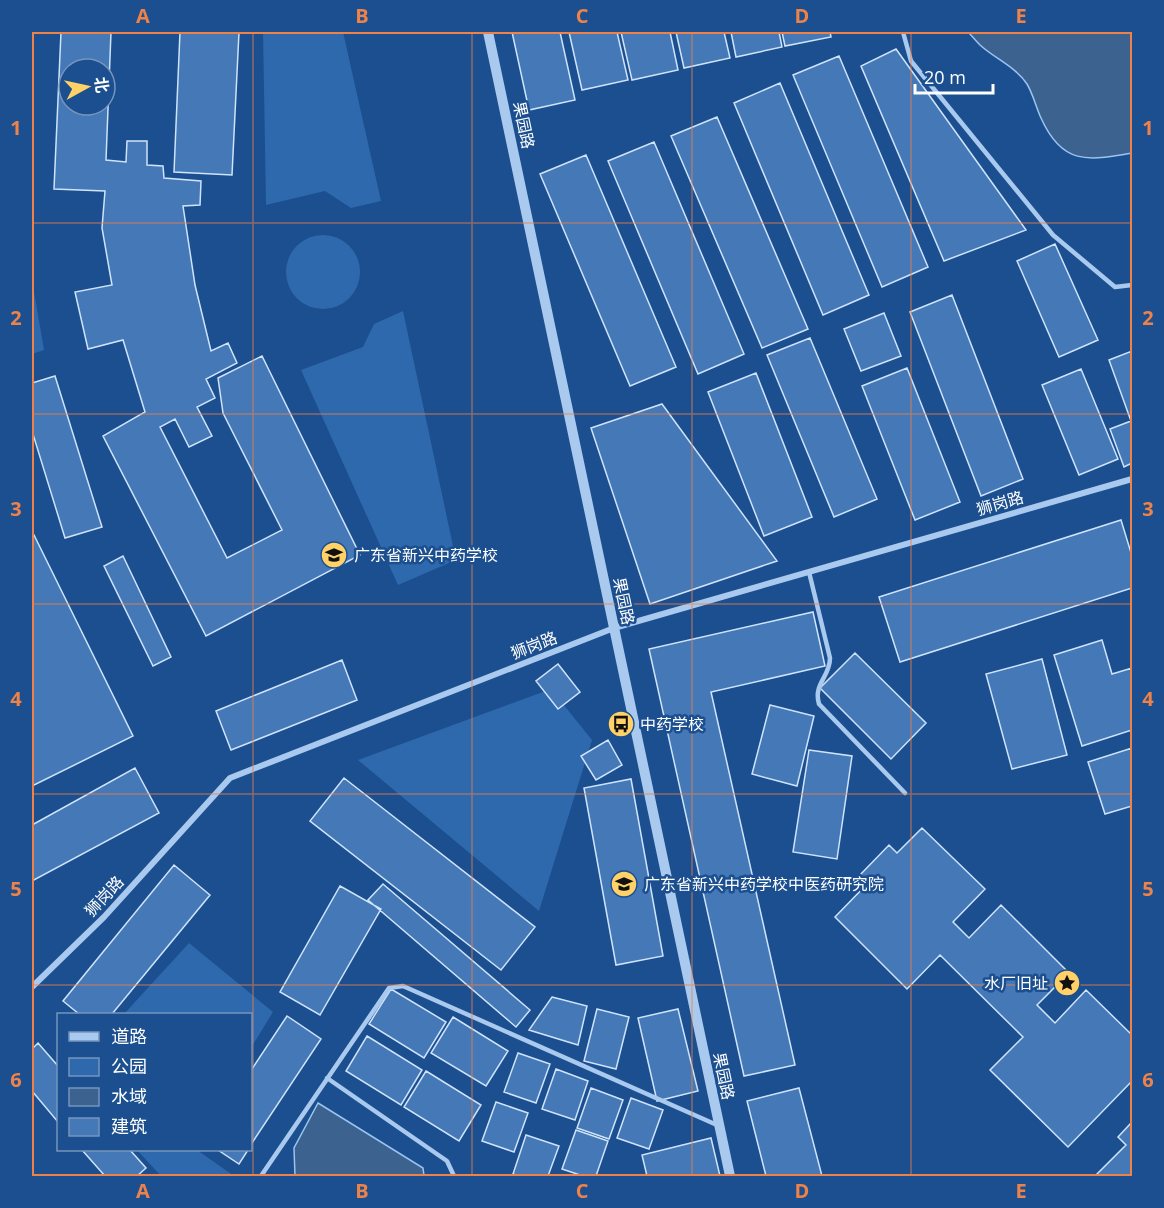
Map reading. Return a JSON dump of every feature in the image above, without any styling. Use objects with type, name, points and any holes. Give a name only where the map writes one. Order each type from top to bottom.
[{"type":"street","name":"果园路","points":[[488,32],[729,1176]]},
{"type":"street","name":"狮岗路","points":[[32,987],[104,917],[230,778],[614,628],[1132,479]]},
{"type":"lane","points":[[903,32],[911,61],[1053,236],[1115,287],[1132,285]]},
{"type":"lane","points":[[809,572],[830,658],[830,668],[817,690],[819,704],[904,793]]},
{"type":"lane","points":[[261,1176],[389,988],[403,986],[719,1126]]},
{"type":"lane","points":[[327,1078],[447,1161],[454,1176]]},
{"type":"green space","points":[[263,32],[343,32],[381,201],[351,208],[325,191],[266,205]]},
{"type":"green space","points":[[323,235],[344,241],[354,251],[360,272],[354,293],[344,303],[323,309],[302,303],[292,293],[286,272],[292,251],[302,241]]},
{"type":"green space","points":[[32,280],[44,350],[32,354]]},
{"type":"green space","points":[[403,311],[456,560],[398,585],[301,370],[363,347],[374,324]]},
{"type":"green space","points":[[551,689],[592,740],[539,911],[358,760]]},
{"type":"green space","points":[[189,943],[273,1012],[252,1046],[252,1013],[125,1013]]},
{"type":"green space","points":[[138,1151],[198,1151],[234,1176],[161,1176]]},
{"type":"water","points":[[968,32],[1132,32],[1132,153],[1089,158],[1067,152],[1049,133],[1029,88],[1022,78],[980,45]]},
{"type":"water","points":[[318,1103],[423,1168],[424,1176],[295,1176],[294,1148]]},
{"type":"building","points":[[61,32],[111,32],[110,57],[60,57]]},
{"type":"building","points":[[180,32],[239,32],[232,175],[174,172]]},
{"type":"building","points":[[512,32],[560,32],[575,100],[529,110]]},
{"type":"building","points":[[569,32],[617,32],[628,80],[582,90]]},
{"type":"building","points":[[621,32],[670,32],[678,70],[632,80]]},
{"type":"building","points":[[676,32],[724,32],[730,58],[684,68]]},
{"type":"building","points":[[731,32],[779,32],[782,47],[736,57]]},
{"type":"building","points":[[782,32],[830,32],[831,37],[785,46]]},
{"type":"building","points":[[896,49],[1026,230],[944,261],[861,66]]},
{"type":"building","points":[[839,56],[928,267],[882,287],[793,75]]},
{"type":"building","points":[[780,83],[869,295],[823,315],[734,103]]},
{"type":"building","points":[[57,117],[108,117],[106,160],[126,162],[127,141],[147,141],[147,165],[163,166],[164,178],[201,181],[200,205],[183,206],[195,285],[211,351],[228,343],[237,363],[206,379],[215,398],[197,407],[212,436],[189,447],[175,419],[160,427],[227,558],[282,530],[223,413],[218,378],[262,356],[360,555],[206,636],[103,436],[145,412],[123,340],[88,349],[75,292],[112,285],[102,228],[105,191],[54,189]]},
{"type":"building","points":[[717,117],[808,329],[762,348],[671,136]]},
{"type":"building","points":[[654,142],[744,354],[698,374],[608,161]]},
{"type":"building","points":[[586,155],[676,367],[630,386],[540,174]]},
{"type":"building","points":[[1055,244],[1098,340],[1059,357],[1017,261]]},
{"type":"building","points":[[952,295],[1023,479],[981,496],[910,312]]},
{"type":"building","points":[[884,313],[901,356],[861,371],[844,329]]},
{"type":"building","points":[[810,338],[877,499],[834,517],[767,355]]},
{"type":"building","points":[[1132,351],[1132,463],[1124,467],[1110,429],[1131,421],[1109,360]]},
{"type":"building","points":[[907,368],[960,502],[915,520],[862,386]]},
{"type":"building","points":[[1081,369],[1118,459],[1079,475],[1042,385]]},
{"type":"building","points":[[756,373],[812,517],[764,536],[708,392]]},
{"type":"building","points":[[55,376],[102,527],[65,538],[32,431],[32,383]]},
{"type":"building","points":[[662,404],[777,561],[650,604],[591,428]]},
{"type":"building","points":[[1121,520],[1132,556],[1132,588],[900,662],[879,597]]},
{"type":"building","points":[[34,535],[133,736],[32,786],[32,536]]},
{"type":"building","points":[[123,556],[171,657],[153,666],[104,566]]},
{"type":"building","points":[[813,612],[825,666],[711,692],[795,1065],[744,1076],[649,649]]},
{"type":"building","points":[[1102,640],[1112,674],[1132,668],[1132,730],[1082,746],[1054,655]]},
{"type":"building","points":[[855,653],[926,723],[891,759],[820,688]]},
{"type":"building","points":[[1042,659],[1067,755],[1012,769],[986,674]]},
{"type":"building","points":[[342,660],[357,700],[231,750],[216,711]]},
{"type":"building","points":[[558,664],[580,692],[558,709],[536,681]]},
{"type":"building","points":[[770,705],[814,716],[797,786],[752,774]]},
{"type":"building","points":[[608,740],[622,765],[596,780],[581,756]]},
{"type":"building","points":[[1132,748],[1132,806],[1105,814],[1088,762]]},
{"type":"building","points":[[809,750],[852,756],[837,859],[793,852]]},
{"type":"building","points":[[135,768],[159,813],[32,881],[32,825]]},
{"type":"building","points":[[344,778],[535,927],[501,970],[310,821]]},
{"type":"building","points":[[631,779],[663,956],[616,965],[584,788]]},
{"type":"building","points":[[922,828],[985,889],[953,922],[969,938],[1001,905],[1069,973],[1037,1005],[1055,1023],[1086,990],[1132,1035],[1132,1081],[1068,1147],[990,1070],[1023,1037],[940,955],[907,989],[835,917],[867,884],[859,876],[889,845],[897,853]]},
{"type":"building","points":[[174,865],[210,895],[113,1013],[78,1013],[63,1001]]},
{"type":"building","points":[[383,884],[530,1010],[516,1027],[368,900]]},
{"type":"building","points":[[340,886],[381,909],[320,1015],[280,992]]},
{"type":"building","points":[[391,989],[446,1022],[424,1058],[369,1024]]},
{"type":"building","points":[[552,997],[587,1006],[578,1045],[529,1030]]},
{"type":"building","points":[[597,1009],[629,1017],[616,1069],[584,1061]]},
{"type":"building","points":[[678,1009],[698,1091],[657,1101],[638,1018]]},
{"type":"building","points":[[287,1016],[321,1039],[252,1143],[252,1069]]},
{"type":"building","points":[[453,1017],[508,1051],[486,1086],[431,1053]]},
{"type":"building","points":[[367,1036],[422,1070],[401,1105],[346,1071]]},
{"type":"building","points":[[38,1043],[57,1065],[57,1121],[32,1091],[32,1049]]},
{"type":"building","points":[[518,1053],[550,1064],[536,1103],[504,1092]]},
{"type":"building","points":[[556,1069],[588,1081],[575,1120],[542,1109]]},
{"type":"building","points":[[426,1071],[481,1105],[459,1141],[404,1107]]},
{"type":"building","points":[[591,1088],[623,1100],[609,1139],[577,1128]]},
{"type":"building","points":[[799,1088],[822,1176],[766,1176],[747,1101]]},
{"type":"building","points":[[631,1098],[663,1110],[649,1149],[617,1138]]},
{"type":"building","points":[[496,1102],[528,1113],[514,1152],[482,1141]]},
{"type":"building","points":[[1132,1122],[1132,1176],[1095,1176],[1126,1145],[1118,1137]]},
{"type":"building","points":[[576,1130],[608,1141],[596,1176],[583,1176],[562,1169]]},
{"type":"building","points":[[526,1135],[559,1146],[548,1176],[513,1174]]},
{"type":"building","points":[[711,1138],[720,1176],[647,1176],[642,1155]]},
{"type":"building","points":[[83,1151],[131,1151],[146,1168],[137,1176],[105,1176]]},
{"type":"building","points":[[220,1151],[247,1151],[239,1164]]},
{"type":"place","name":"广东省新兴中药学校","points":[[334,555]]},
{"type":"place","name":"中药学校","points":[[621,724]]},
{"type":"place","name":"广东省新兴中药学校中医药研究院","points":[[624,884]]},
{"type":"place","name":"水厂旧址","points":[[1067,983]]}]
